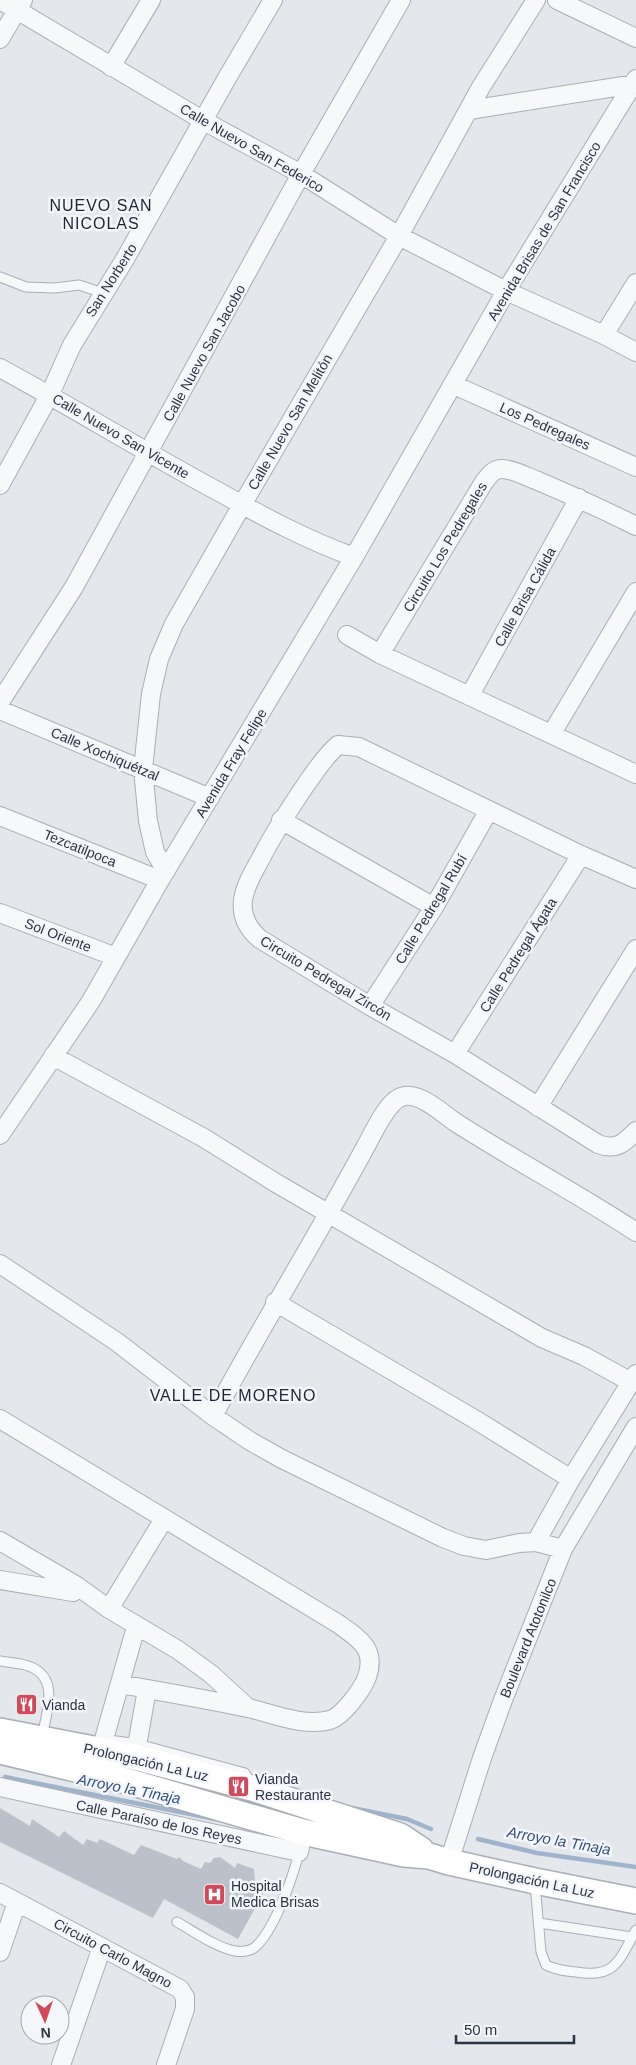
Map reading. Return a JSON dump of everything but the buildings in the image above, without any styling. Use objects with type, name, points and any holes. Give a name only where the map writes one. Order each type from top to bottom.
[{"type":"main road","name":"Prolongación La Luz","points":[[0,1731],[42,1740],[101,1744],[136,1750],[400,1836],[439,1859]]},
{"type":"main road","name":"Prolongación La Luz","points":[[0,1751],[140,1784],[301,1842],[439,1859],[534,1881],[636,1901]]},
{"type":"street","name":"Calle Nuevo San Federico","points":[[0,0],[21,5],[111,67],[301,174],[399,236],[506,291],[604,335],[636,352]]},
{"type":"street","points":[[111,67],[151,0]]},
{"type":"street","name":"San Norberto","points":[[0,486],[50,394],[72,345],[125,259],[274,0]]},
{"type":"street","name":"Calle Nuevo San Jacobo","points":[[0,702],[74,587],[301,174],[401,0]]},
{"type":"street","name":"Calle Nuevo San Melitón","points":[[163,876],[148,821],[143,769],[151,694],[159,660],[174,624],[399,236],[470,110],[481,86],[536,0]]},
{"type":"street","points":[[557,0],[636,38]]},
{"type":"street","points":[[0,39],[21,5]]},
{"type":"street","points":[[470,110],[635,82]]},
{"type":"street","name":"Avenida Brisas de San Francisco","points":[[454,385],[506,291],[635,82]]},
{"type":"street","points":[[604,335],[636,283]]},
{"type":"street","name":"Calle Nuevo San Vicente","points":[[0,368],[50,394],[148,454],[292,532],[354,557]]},
{"type":"street","name":"Los Pedregales","points":[[454,385],[636,467]]},
{"type":"street","name":"Avenida Fray Felipe","points":[[0,1136],[90,1001],[454,385]]},
{"type":"street","name":"Circuito Los Pedregales","points":[[380,654],[490,474],[497,470],[510,470],[579,498],[636,526]]},
{"type":"street","name":"Calle Brisa Cálida","points":[[470,695],[579,498]]},
{"type":"street","points":[[552,733],[636,592]]},
{"type":"street","points":[[347,635],[380,654],[636,774]]},
{"type":"street","name":"Calle Xochiquétzal","points":[[0,710],[210,798]]},
{"type":"street","name":"Circuito Pedregal Zircón","points":[[636,879],[359,747],[338,745],[316,769],[281,820],[248,884],[243,900],[246,924],[260,939],[370,1006],[455,1054],[598,1144],[608,1148],[616,1147],[625,1142],[636,1131]]},
{"type":"street","name":"Calle Pedregal Rubí","points":[[370,1006],[434,907],[489,810]]},
{"type":"street","name":"Tezcatilpoca","points":[[0,816],[163,876]]},
{"type":"street","points":[[281,820],[434,907]]},
{"type":"street","name":"Calle Pedregal Ágata","points":[[455,1054],[581,854]]},
{"type":"street","name":"Sol Oriente","points":[[0,913],[116,957]]},
{"type":"street","points":[[538,1107],[636,948]]},
{"type":"street","points":[[53,1056],[204,1138],[329,1214],[542,1338],[633,1378],[571,1479],[536,1542]]},
{"type":"street","points":[[213,1416],[275,1302],[329,1214],[381,1118],[392,1103],[405,1096],[422,1100],[480,1138],[636,1232]]},
{"type":"street","points":[[0,1264],[117,1342],[213,1416],[282,1460],[443,1538],[464,1546],[486,1550],[519,1542],[536,1542],[563,1549]]},
{"type":"street","points":[[275,1302],[468,1415],[571,1479]]},
{"type":"street","points":[[0,1419],[337,1623],[361,1640],[369,1654],[370,1666],[366,1680],[349,1705],[333,1719],[318,1722],[305,1722],[249,1708],[120,1684]]},
{"type":"street","name":"Boulevard Atotonilco","points":[[439,1859],[479,1767],[503,1700],[563,1549],[636,1427]]},
{"type":"street","points":[[109,1609],[164,1519]]},
{"type":"street","points":[[0,1541],[77,1586],[136,1627],[178,1650],[210,1674],[249,1708]]},
{"type":"street","points":[[0,1580],[73,1592],[77,1586]]},
{"type":"street","points":[[101,1744],[136,1627]]},
{"type":"street","points":[[136,1750],[147,1689]]},
{"type":"street","name":"Calle Paraíso de los Reyes","points":[[0,1787],[301,1842]]},
{"type":"street","name":"Circuito Carlo Magno","points":[[0,1893],[180,1989],[185,1997],[185,2009],[166,2065]]},
{"type":"street","points":[[0,1952],[17,1902]]},
{"type":"street","points":[[61,2065],[102,1947]]},
{"type":"lane","points":[[0,277],[26,287],[55,288],[79,285],[103,293]]},
{"type":"lane","points":[[0,1661],[32,1667],[46,1680],[50,1691],[42,1740]]},
{"type":"lane","points":[[177,1922],[234,1951],[254,1948],[266,1932],[281,1904],[294,1873],[301,1842]]},
{"type":"lane","points":[[534,1881],[541,1952],[546,1965],[554,1969],[593,1975],[603,1973],[617,1963],[634,1933],[539,1923]]},
{"type":"waterway","name":"Arroyo la Tinaja","points":[[5,1777],[215,1819]]},
{"type":"waterway","name":"Arroyo la Tinaja","points":[[352,1808],[407,1819],[431,1829]]},
{"type":"waterway","name":"Arroyo la Tinaja","points":[[478,1839],[537,1853],[636,1867]]},
{"type":"place","name":"Vianda","points":[[26,1705]]},
{"type":"place","name":"Vianda Restaurante","points":[[239,1787]]},
{"type":"place","name":"Hospital Medica Brisas","points":[[215,1894]]},
{"type":"district","name":"NUEVO SAN NICOLAS","points":[[101,214]]},
{"type":"district","name":"VALLE DE MORENO","points":[[233,1395]]}]
